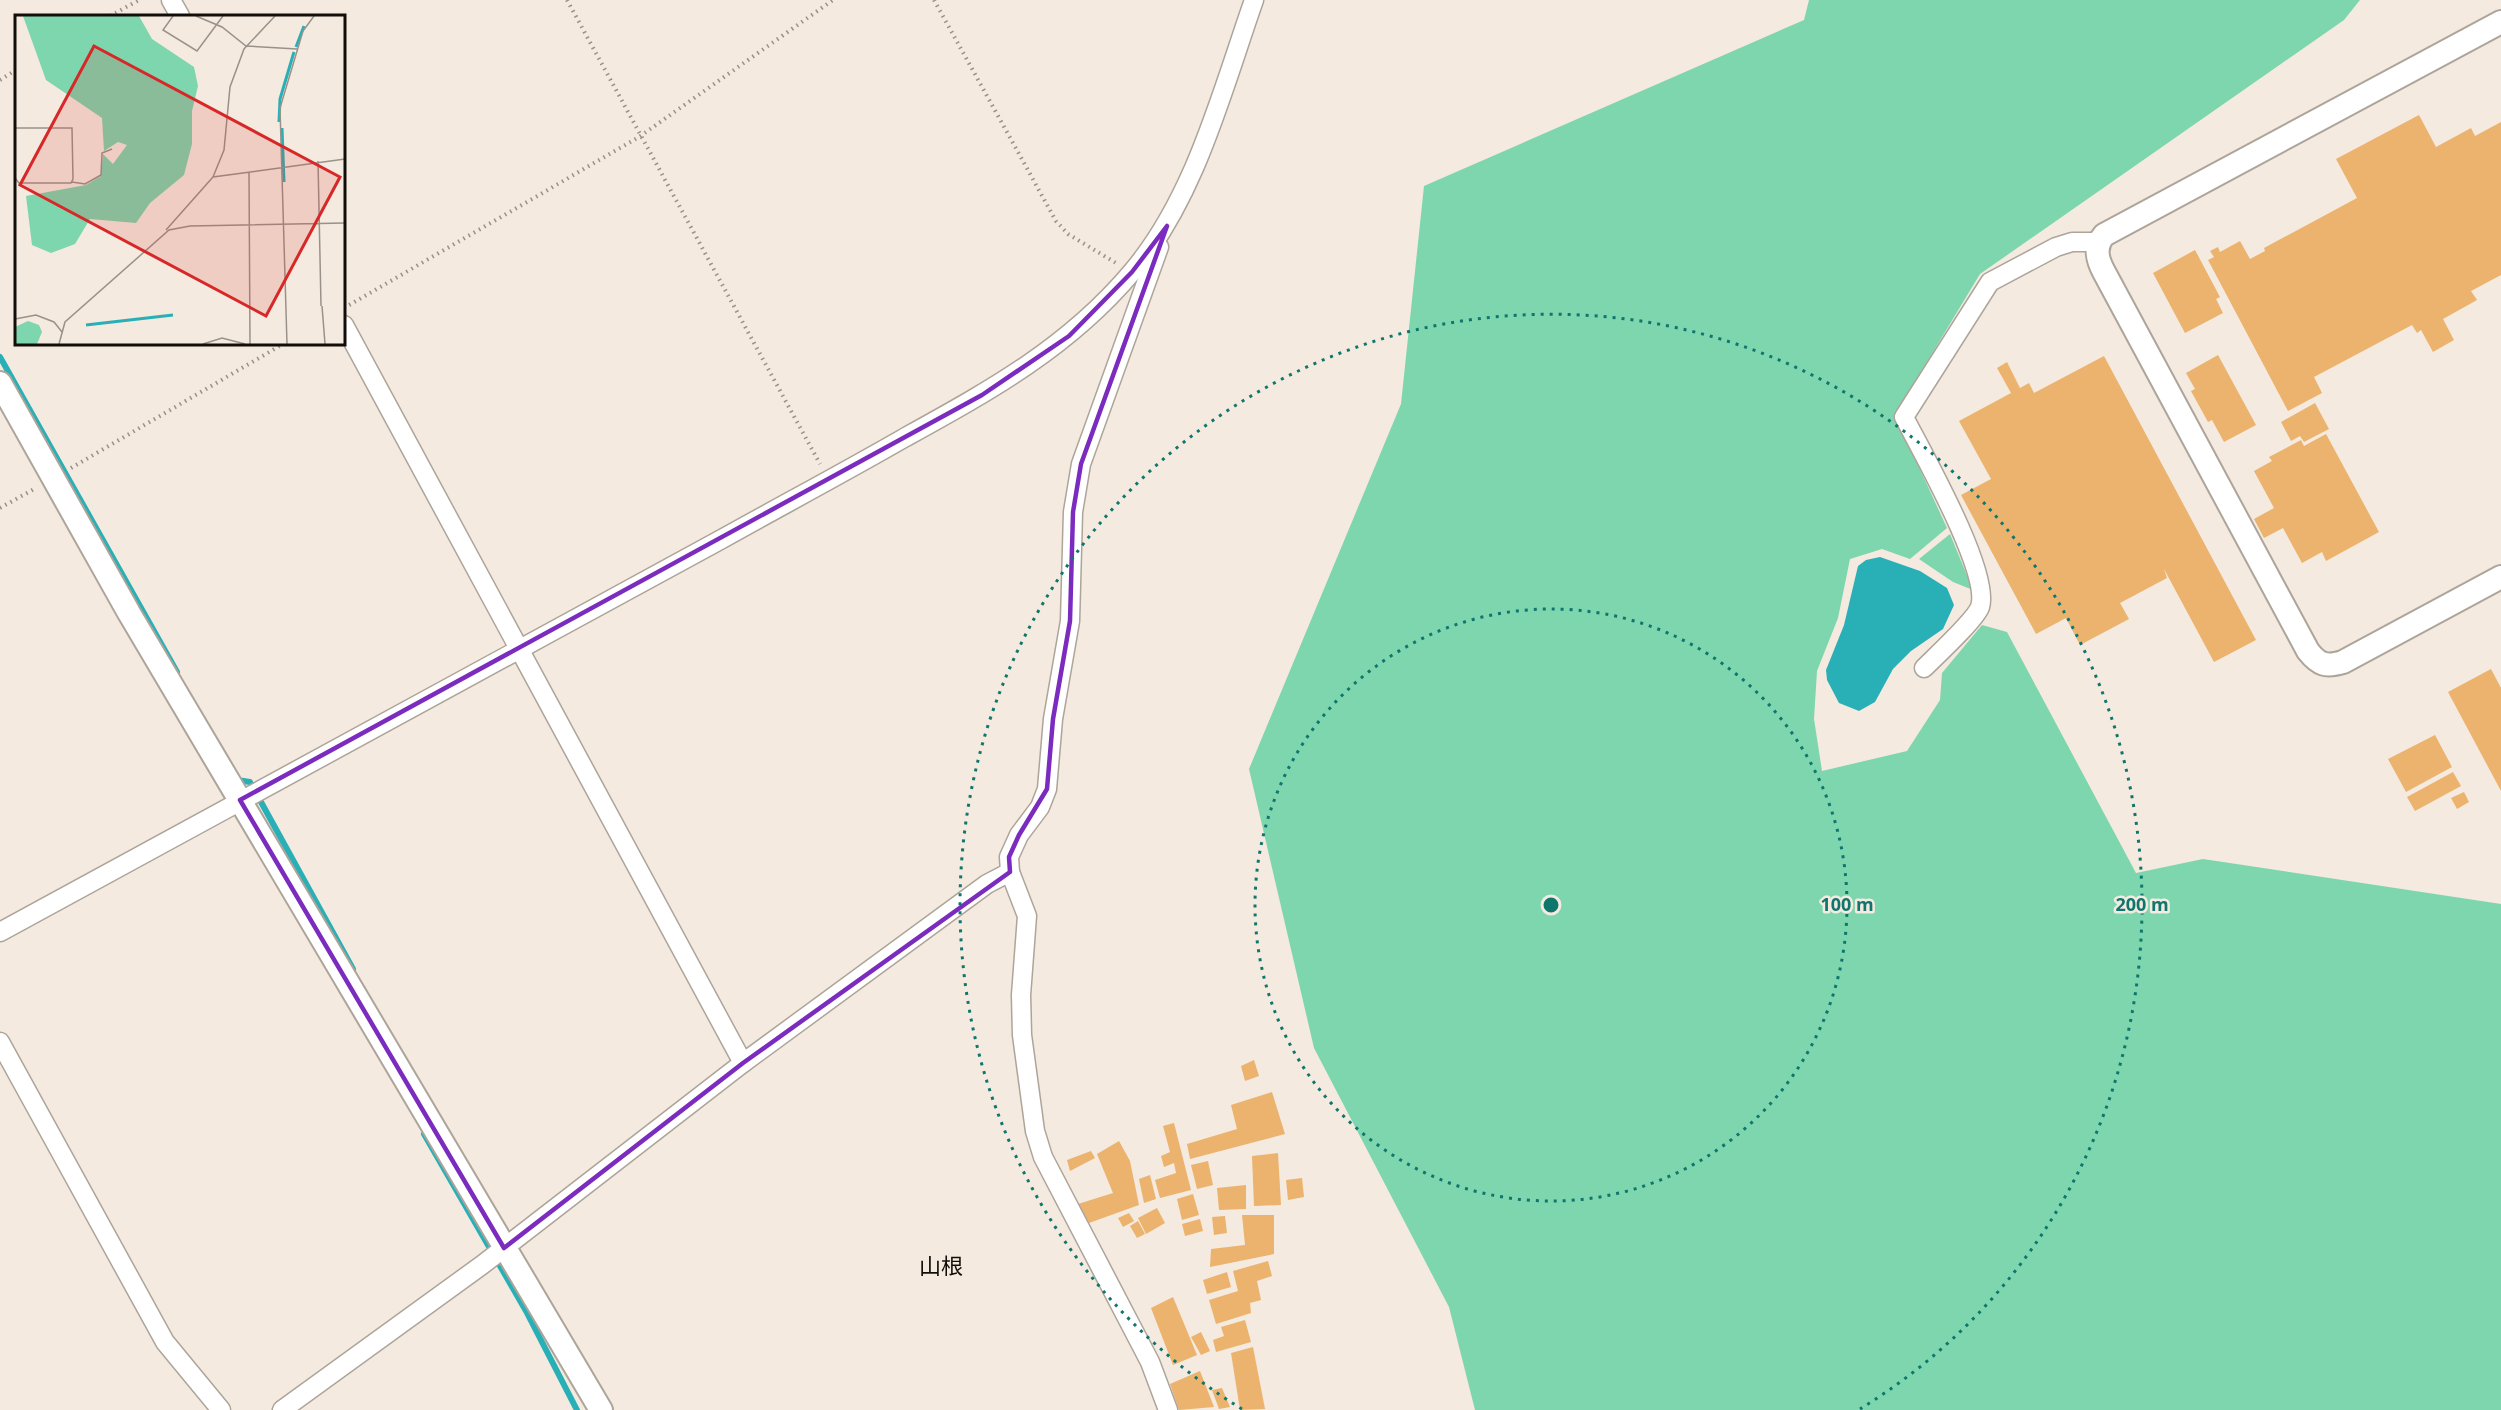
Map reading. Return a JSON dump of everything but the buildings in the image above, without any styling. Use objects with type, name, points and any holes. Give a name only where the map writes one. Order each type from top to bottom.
[{"type":"street","points":[[171,0],[179,15]]},
{"type":"street","points":[[1168,1410],[1150,1362],[1042,1157],[1032,1109],[1022,1035],[1021,995],[1028,916],[1010,872],[1009,857],[1019,835],[1040,807],[1047,789],[1053,719],[1070,621],[1073,512],[1081,464],[1167,226],[1193,168],[1254,0]]},
{"type":"street","points":[[2501,22],[2104,235],[2098,242],[2097,254],[2103,272],[2308,651],[2317,662],[2328,666],[2343,662],[2501,577]]},
{"type":"street","points":[[0,932],[829,480],[1040,359],[1097,310],[1132,272],[1167,226]]},
{"type":"street","points":[[1924,668],[1979,610],[1982,597],[1967,543],[1904,417],[1990,282],[2056,247],[2072,242],[2098,242]]},
{"type":"street","points":[[345,327],[743,1063]]},
{"type":"street","points":[[0,383],[60,475],[129,613],[240,800],[496,1254],[601,1410]]},
{"type":"street","points":[[282,1410],[496,1254],[743,1063],[978,891],[1010,872]]},
{"type":"street","points":[[0,1042],[165,1341],[221,1410]]},
{"type":"path","points":[[112,15],[139,0]]},
{"type":"path","points":[[567,0],[639,137],[829,480]]},
{"type":"path","points":[[345,307],[639,137],[833,0]]},
{"type":"path","points":[[934,0],[1056,221],[1068,234],[1132,272]]},
{"type":"path","points":[[0,80],[15,71]]},
{"type":"path","points":[[0,508],[281,345]]},
{"type":"highlighted area","points":[[1167,226],[1081,464],[1073,512],[1070,621],[1053,719],[1047,789],[1019,835],[1009,857],[1010,872],[743,1063],[504,1248],[240,800],[982,395],[1069,336],[1132,272]]},
{"type":"green space","points":[[1809,0],[2360,0],[2344,20],[1980,274],[1895,415],[1947,528],[1910,559],[1882,549],[1850,559],[1838,618],[1817,671],[1814,719],[1822,771],[1907,751],[1940,700],[1942,673],[1982,625],[2007,632],[2136,873],[2203,859],[2501,904],[2501,1410],[1475,1410],[1449,1307],[1314,1048],[1249,769],[1401,404],[1424,186],[1804,20]]},
{"type":"green space","points":[[1950,534],[1973,590],[1953,582],[1919,559]]},
{"type":"water","points":[[1880,557],[1920,571],[1947,588],[1954,605],[1943,629],[1911,651],[1893,669],[1875,702],[1859,711],[1839,703],[1827,680],[1826,670],[1844,625],[1858,566],[1866,560]]},
{"type":"waterway","points":[[0,357],[177,672]]},
{"type":"waterway","points":[[237,780],[250,782],[253,788]]},
{"type":"waterway","points":[[261,802],[353,969]]},
{"type":"waterway","points":[[424,1134],[526,1311],[577,1410]]},
{"type":"district","name":"山根","points":[[941,1266]]}]
